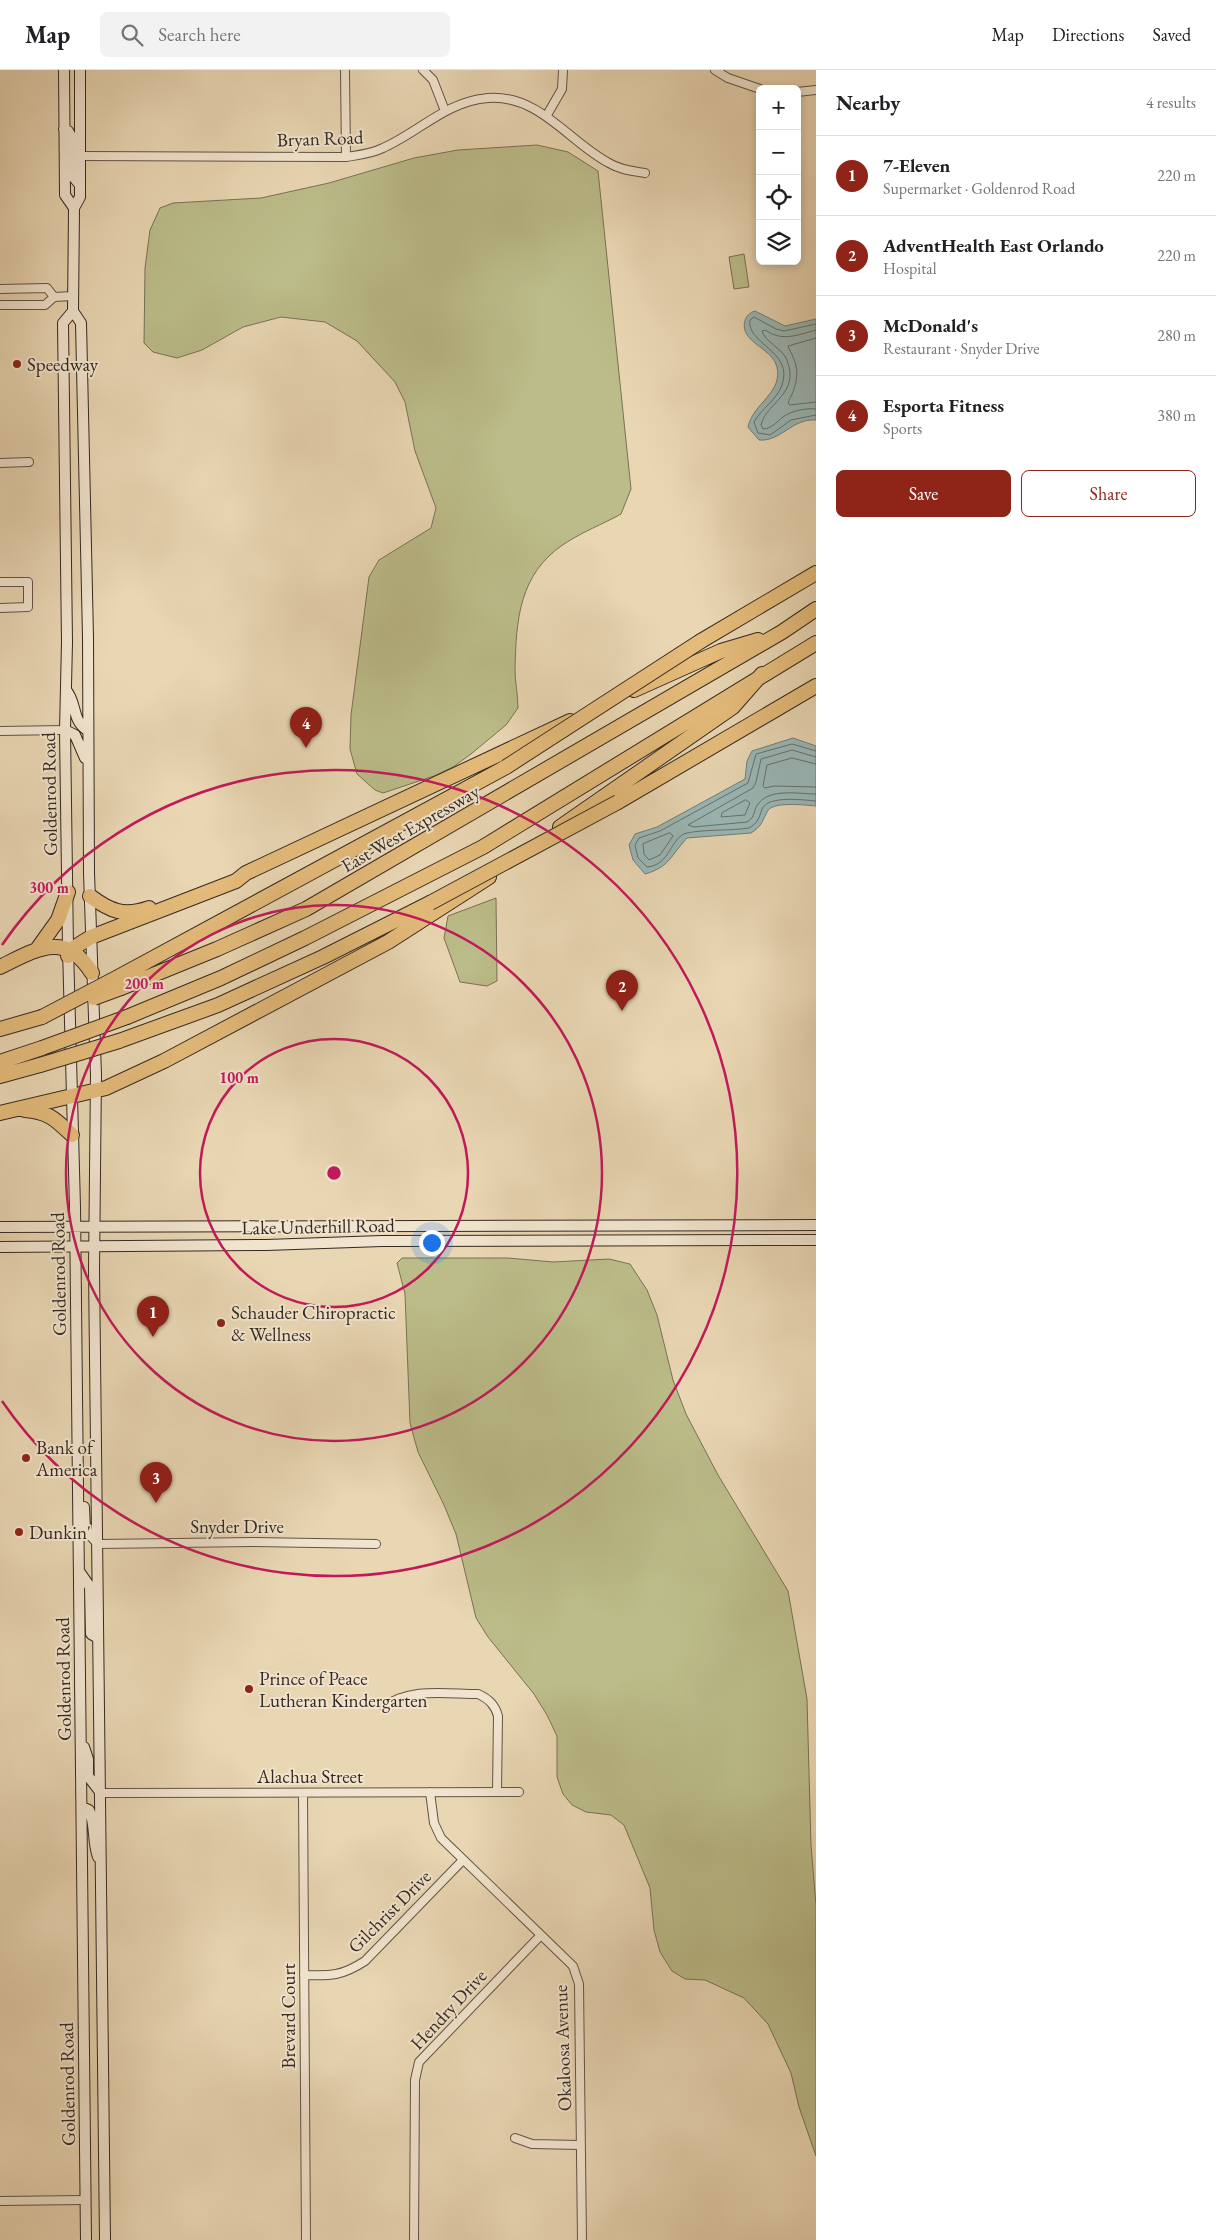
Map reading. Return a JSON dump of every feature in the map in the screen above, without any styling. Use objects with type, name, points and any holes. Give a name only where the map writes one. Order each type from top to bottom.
[{"type":"highway","points":[[121,982],[506,767],[701,641],[816,573]]},
{"type":"highway","name":"East-West Expressway","points":[[0,1029],[42,1017],[121,982],[217,949],[306,909],[782,632],[816,610]]},
{"type":"highway","points":[[70,952],[91,937],[236,881],[246,873],[652,681],[721,651],[782,632]]},
{"type":"highway","points":[[0,1062],[127,1017],[221,978],[305,938],[483,847],[762,674],[816,643]]},
{"type":"highway","points":[[7,1111],[106,1088],[164,1061],[396,937],[463,895],[733,707],[762,674]]},
{"type":"highway","points":[[0,1076],[119,1041],[218,1005],[324,957],[430,903],[618,802],[816,686]]},
{"type":"highway","points":[[90,896],[106,909],[136,912],[231,876],[246,873]]},
{"type":"highway","points":[[0,967],[38,948],[58,920],[68,892]]},
{"type":"highway","points":[[38,948],[70,952],[85,962],[92,973]]},
{"type":"highway","points":[[7,1111],[45,1113],[54,1118],[72,1135]]},
{"type":"main road","name":"Goldenrod Road","points":[[64,70],[65,195],[74,208]]},
{"type":"main road","name":"Goldenrod Road","points":[[80,70],[80,197],[74,208],[73,311],[81,323],[88,637],[87,730],[90,896],[96,1091],[94,1246],[106,2240]]},
{"type":"main road","points":[[64,129],[68,131],[72,138],[71,174],[80,185]]},
{"type":"main road","name":"Goldenrod Road","points":[[73,311],[63,323],[65,730],[71,1096],[76,1227],[86,2240]]},
{"type":"main road","points":[[66,690],[73,698],[79,724],[87,730]]},
{"type":"main road","points":[[65,730],[71,732],[77,738],[88,764]]},
{"type":"main road","name":"Lake Underhill Road","points":[[0,1227],[816,1225]]},
{"type":"main road","points":[[560,1226],[566,1241]]},
{"type":"main road","points":[[566,1241],[573,1226]]},
{"type":"main road","name":"Lake Underhill Road","points":[[0,1247],[816,1240]]},
{"type":"main road","points":[[78,1493],[85,1511],[86,1528],[99,1544]]},
{"type":"main road","points":[[79,1571],[90,1588],[91,1634],[98,1638]]},
{"type":"main road","points":[[81,1739],[88,1759],[88,1776],[101,1794]]},
{"type":"main road","points":[[82,1807],[89,1810],[93,1818],[93,1843],[101,1865]]},
{"type":"street","points":[[346,70],[346,157]]},
{"type":"street","points":[[424,70],[433,80],[445,111]]},
{"type":"street","points":[[547,116],[562,89],[562,70]]},
{"type":"street","points":[[715,70],[728,78],[756,88]]},
{"type":"street","points":[[801,92],[816,90]]},
{"type":"street","name":"Bryan Road","points":[[81,156],[346,157],[368,154],[383,149],[445,111],[466,102],[489,98],[522,103],[547,116],[602,160],[619,168],[645,173]]},
{"type":"street","points":[[0,289],[47,288],[54,297]]},
{"type":"street","points":[[0,306],[45,305],[54,297],[73,296]]},
{"type":"street","points":[[0,463],[29,462]]},
{"type":"street","points":[[0,582],[28,582],[28,607],[0,608]]},
{"type":"street","points":[[0,731],[65,730]]},
{"type":"street","name":"Snyder Drive","points":[[99,1544],[253,1542],[376,1544]]},
{"type":"street","points":[[384,1707],[395,1698],[408,1694],[478,1694],[487,1698],[495,1707],[498,1716],[497,1792]]},
{"type":"street","name":"Okaloosa Avenue","points":[[430,1792],[434,1823],[441,1838],[573,1966],[579,1984],[582,2240]]},
{"type":"street","name":"Alachua Street","points":[[101,1794],[519,1792]]},
{"type":"street","name":"Brevard Court","points":[[303,1793],[306,2240]]},
{"type":"street","name":"Gilchrist Drive","points":[[304,1975],[322,1976],[348,1972],[365,1961],[462,1860]]},
{"type":"street","name":"Hendry Drive","points":[[414,2240],[415,2080],[419,2062],[540,1936]]},
{"type":"street","points":[[515,2138],[532,2144],[580,2145]]},
{"type":"street","points":[[0,2201],[86,2200]]},
{"type":"green space","points":[[537,145],[568,152],[598,171],[631,489],[621,514],[564,544],[549,556],[529,584],[519,616],[517,633],[515,670],[518,708],[506,725],[453,767],[434,776],[383,793],[375,790],[357,774],[350,749],[351,715],[369,577],[379,560],[431,528],[436,508],[415,451],[405,402],[395,382],[357,341],[325,322],[281,317],[243,327],[202,350],[177,358],[153,352],[144,343],[145,268],[150,230],[160,208],[173,203],[261,198],[329,183],[414,158],[458,150]]},
{"type":"green space","points":[[744,254],[749,287],[734,289],[729,257]]},
{"type":"green space","points":[[496,898],[497,981],[487,986],[460,982],[444,938],[448,916]]},
{"type":"green space","points":[[402,1258],[508,1258],[553,1262],[609,1259],[630,1264],[647,1290],[657,1315],[673,1380],[686,1414],[718,1475],[788,1591],[807,1699],[811,1845],[816,1905],[816,2156],[799,2107],[791,2073],[768,2024],[744,1998],[705,1980],[685,1979],[672,1971],[660,1952],[654,1930],[650,1888],[624,1825],[611,1815],[586,1812],[572,1805],[563,1794],[557,1777],[557,1736],[547,1715],[534,1694],[488,1637],[476,1618],[456,1534],[418,1452],[410,1423],[405,1294],[397,1263]]},
{"type":"water","points":[[755,311],[785,326],[816,319],[816,420],[800,423],[767,440],[759,440],[748,427],[755,411],[772,391],[778,376],[777,367],[772,357],[751,340],[746,332],[744,325],[746,318]]},
{"type":"water","points":[[793,738],[816,746],[816,806],[789,804],[775,806],[767,812],[759,826],[751,833],[687,838],[665,864],[645,874],[633,860],[629,845],[635,834],[657,827],[745,779],[747,761],[752,751]]},
{"type":"place","name":"Speedway","points":[[17,364]]},
{"type":"place","name":"Esporta Fitness","points":[[306,748]]},
{"type":"place","name":"AdventHealth East Orlando","points":[[622,1011]]},
{"type":"place","name":"Schauder Chiropractic & Wellness","points":[[221,1323]]},
{"type":"place","name":"7-Eleven","points":[[153,1337]]},
{"type":"place","name":"Bank of America","points":[[26,1458]]},
{"type":"place","name":"McDonald's","points":[[156,1503]]},
{"type":"place","name":"Dunkin'","points":[[19,1532]]},
{"type":"place","name":"Prince of Peace Lutheran Kindergarten","points":[[249,1689]]}]
